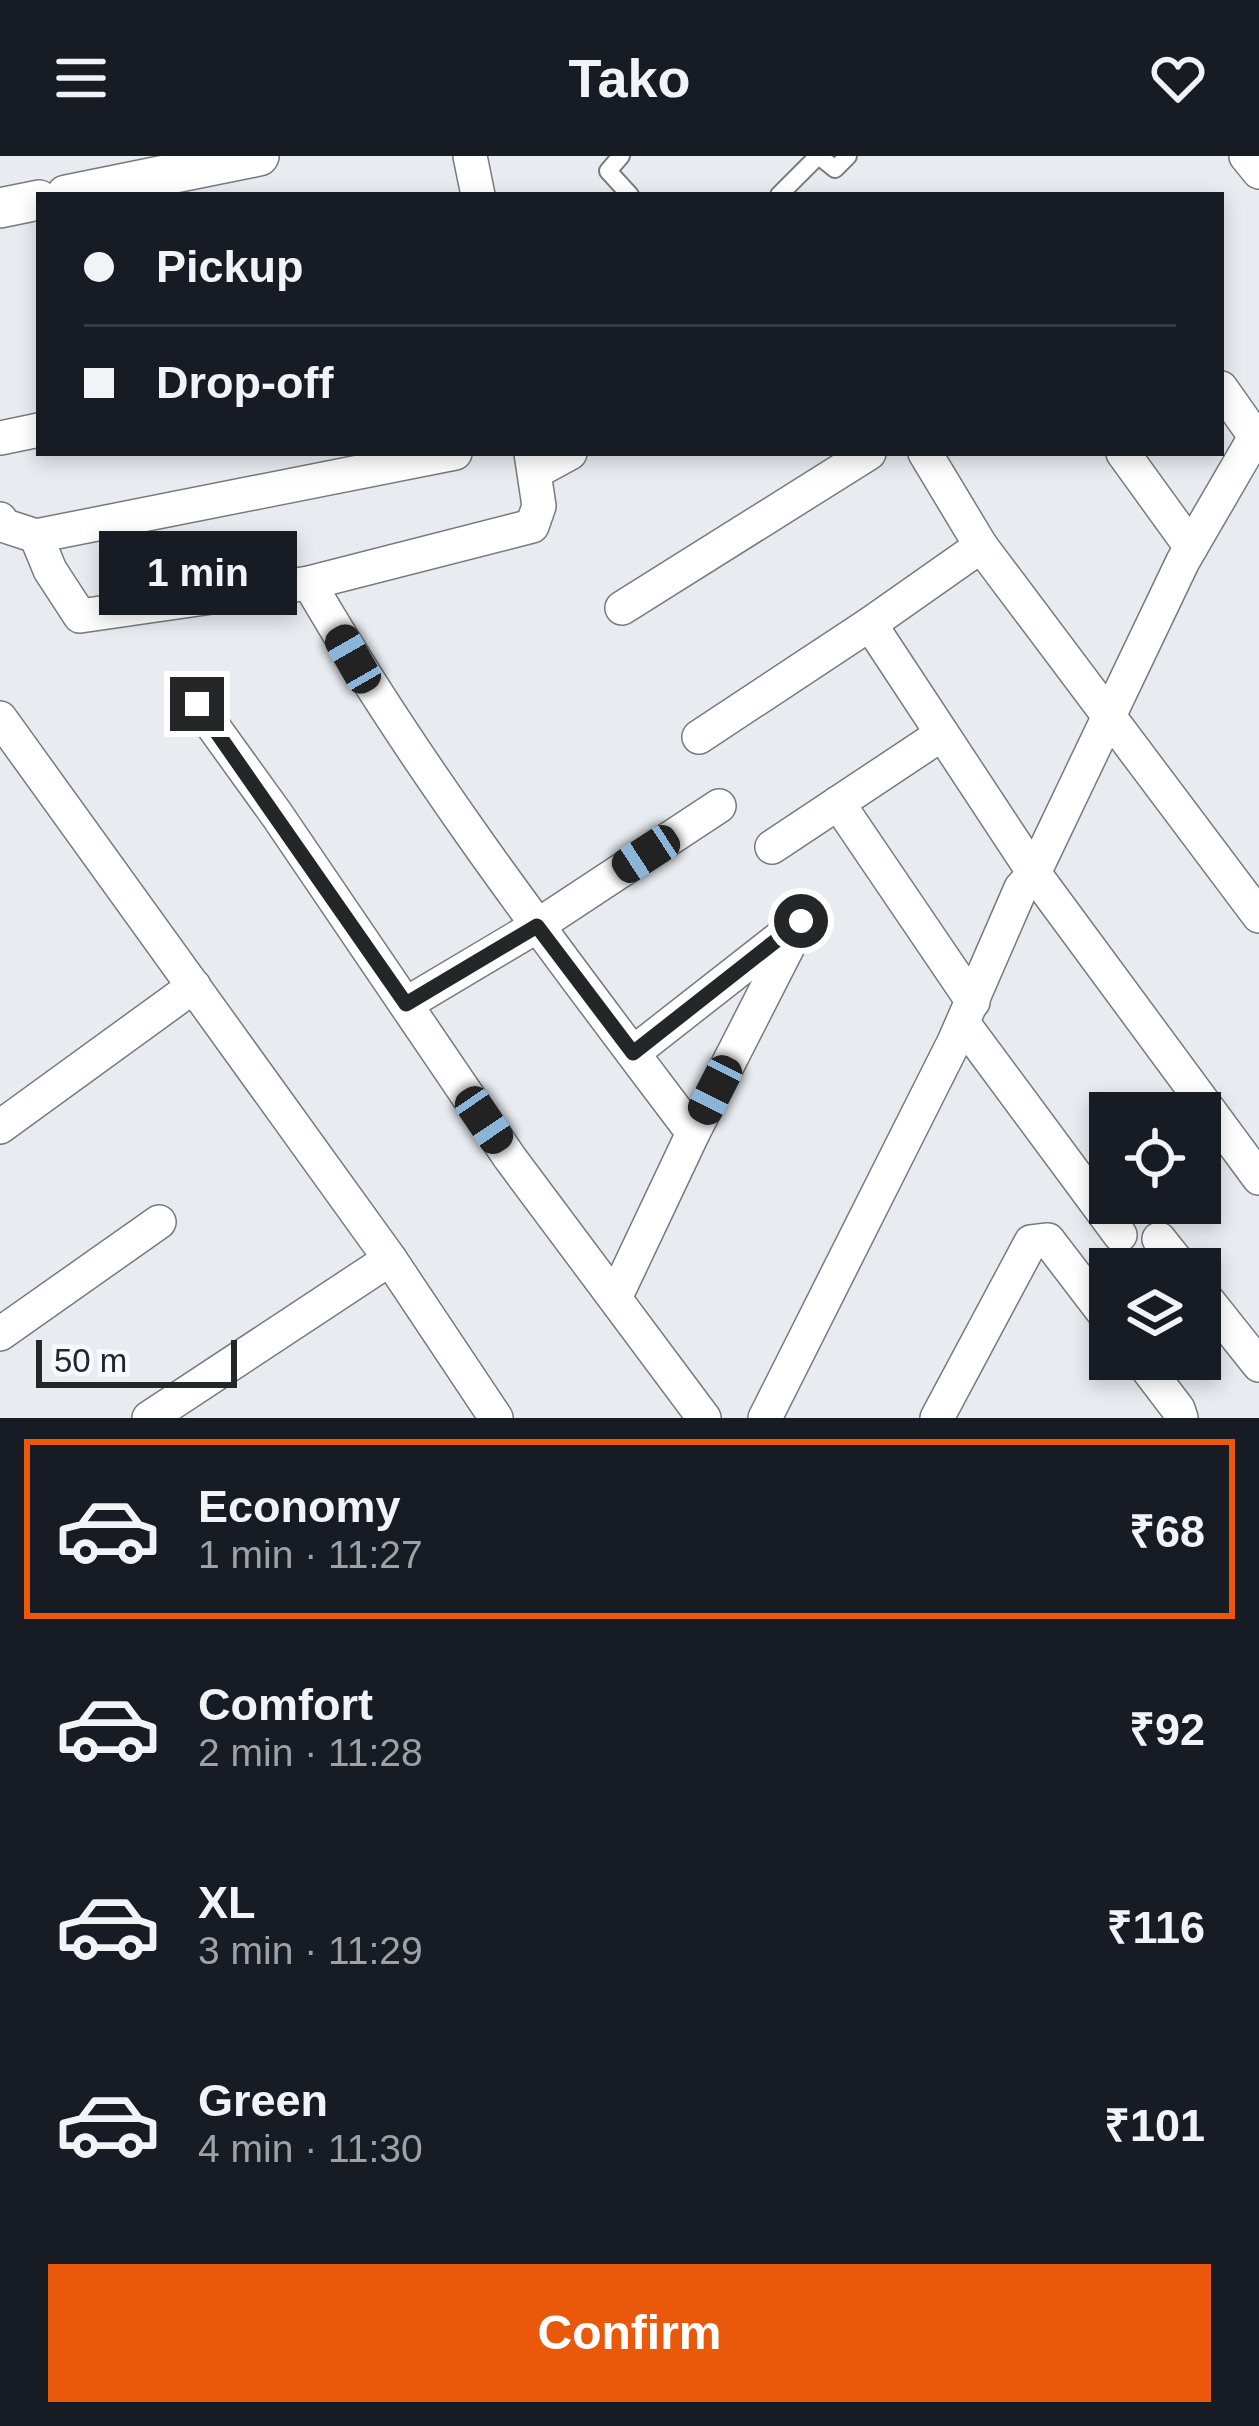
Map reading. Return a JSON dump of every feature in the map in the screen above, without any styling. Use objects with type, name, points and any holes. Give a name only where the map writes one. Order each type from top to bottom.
[{"type":"street","points":[[81,192],[259,156]]},
{"type":"street","points":[[470,156],[477,192]]},
{"type":"street","points":[[1246,156],[1259,172]]},
{"type":"street","points":[[0,208],[36,201]]},
{"type":"street","points":[[765,1418],[968,1013],[1021,888],[1034,873],[1191,547],[1258,436],[1224,392]]},
{"type":"street","points":[[0,438],[36,431]]},
{"type":"street","points":[[0,519],[5,526],[36,536],[440,456]]},
{"type":"street","points":[[622,608],[864,456]]},
{"type":"street","points":[[927,456],[981,546],[1259,916]]},
{"type":"street","points":[[1125,456],[1191,547]]},
{"type":"street","points":[[36,536],[50,570],[80,616],[309,583],[532,526],[539,506],[534,462]]},
{"type":"street","points":[[699,737],[981,546]]},
{"type":"street","points":[[309,583],[353,659],[537,926],[693,1133]]},
{"type":"street","points":[[870,624],[1034,873],[1259,1178]]},
{"type":"street","points":[[197,704],[510,1158],[704,1418]]},
{"type":"street","points":[[0,718],[390,1259],[496,1418]]},
{"type":"street","points":[[772,847],[942,734]]},
{"type":"street","points":[[838,803],[968,1013],[1120,1235]]},
{"type":"street","points":[[406,1004],[537,926],[719,806]]},
{"type":"street","points":[[616,1297],[801,921],[633,1053]]},
{"type":"street","points":[[0,1127],[194,986]]},
{"type":"street","points":[[0,1334],[159,1222]]},
{"type":"street","points":[[950,1411],[1031,1242],[1048,1240],[1089,1294]]},
{"type":"street","points":[[1160,1240],[1166,1248]]},
{"type":"street","points":[[149,1418],[390,1259]]},
{"type":"street","points":[[1221,1318],[1259,1366]]},
{"type":"street","points":[[1156,1380],[1180,1418]]},
{"type":"lane","points":[[621,156],[608,171],[627,192]]},
{"type":"lane","points":[[781,192],[819,156],[835,170],[848,156]]},
{"type":"route","points":[[197,704],[406,1004],[537,926],[633,1053],[801,921]]}]
